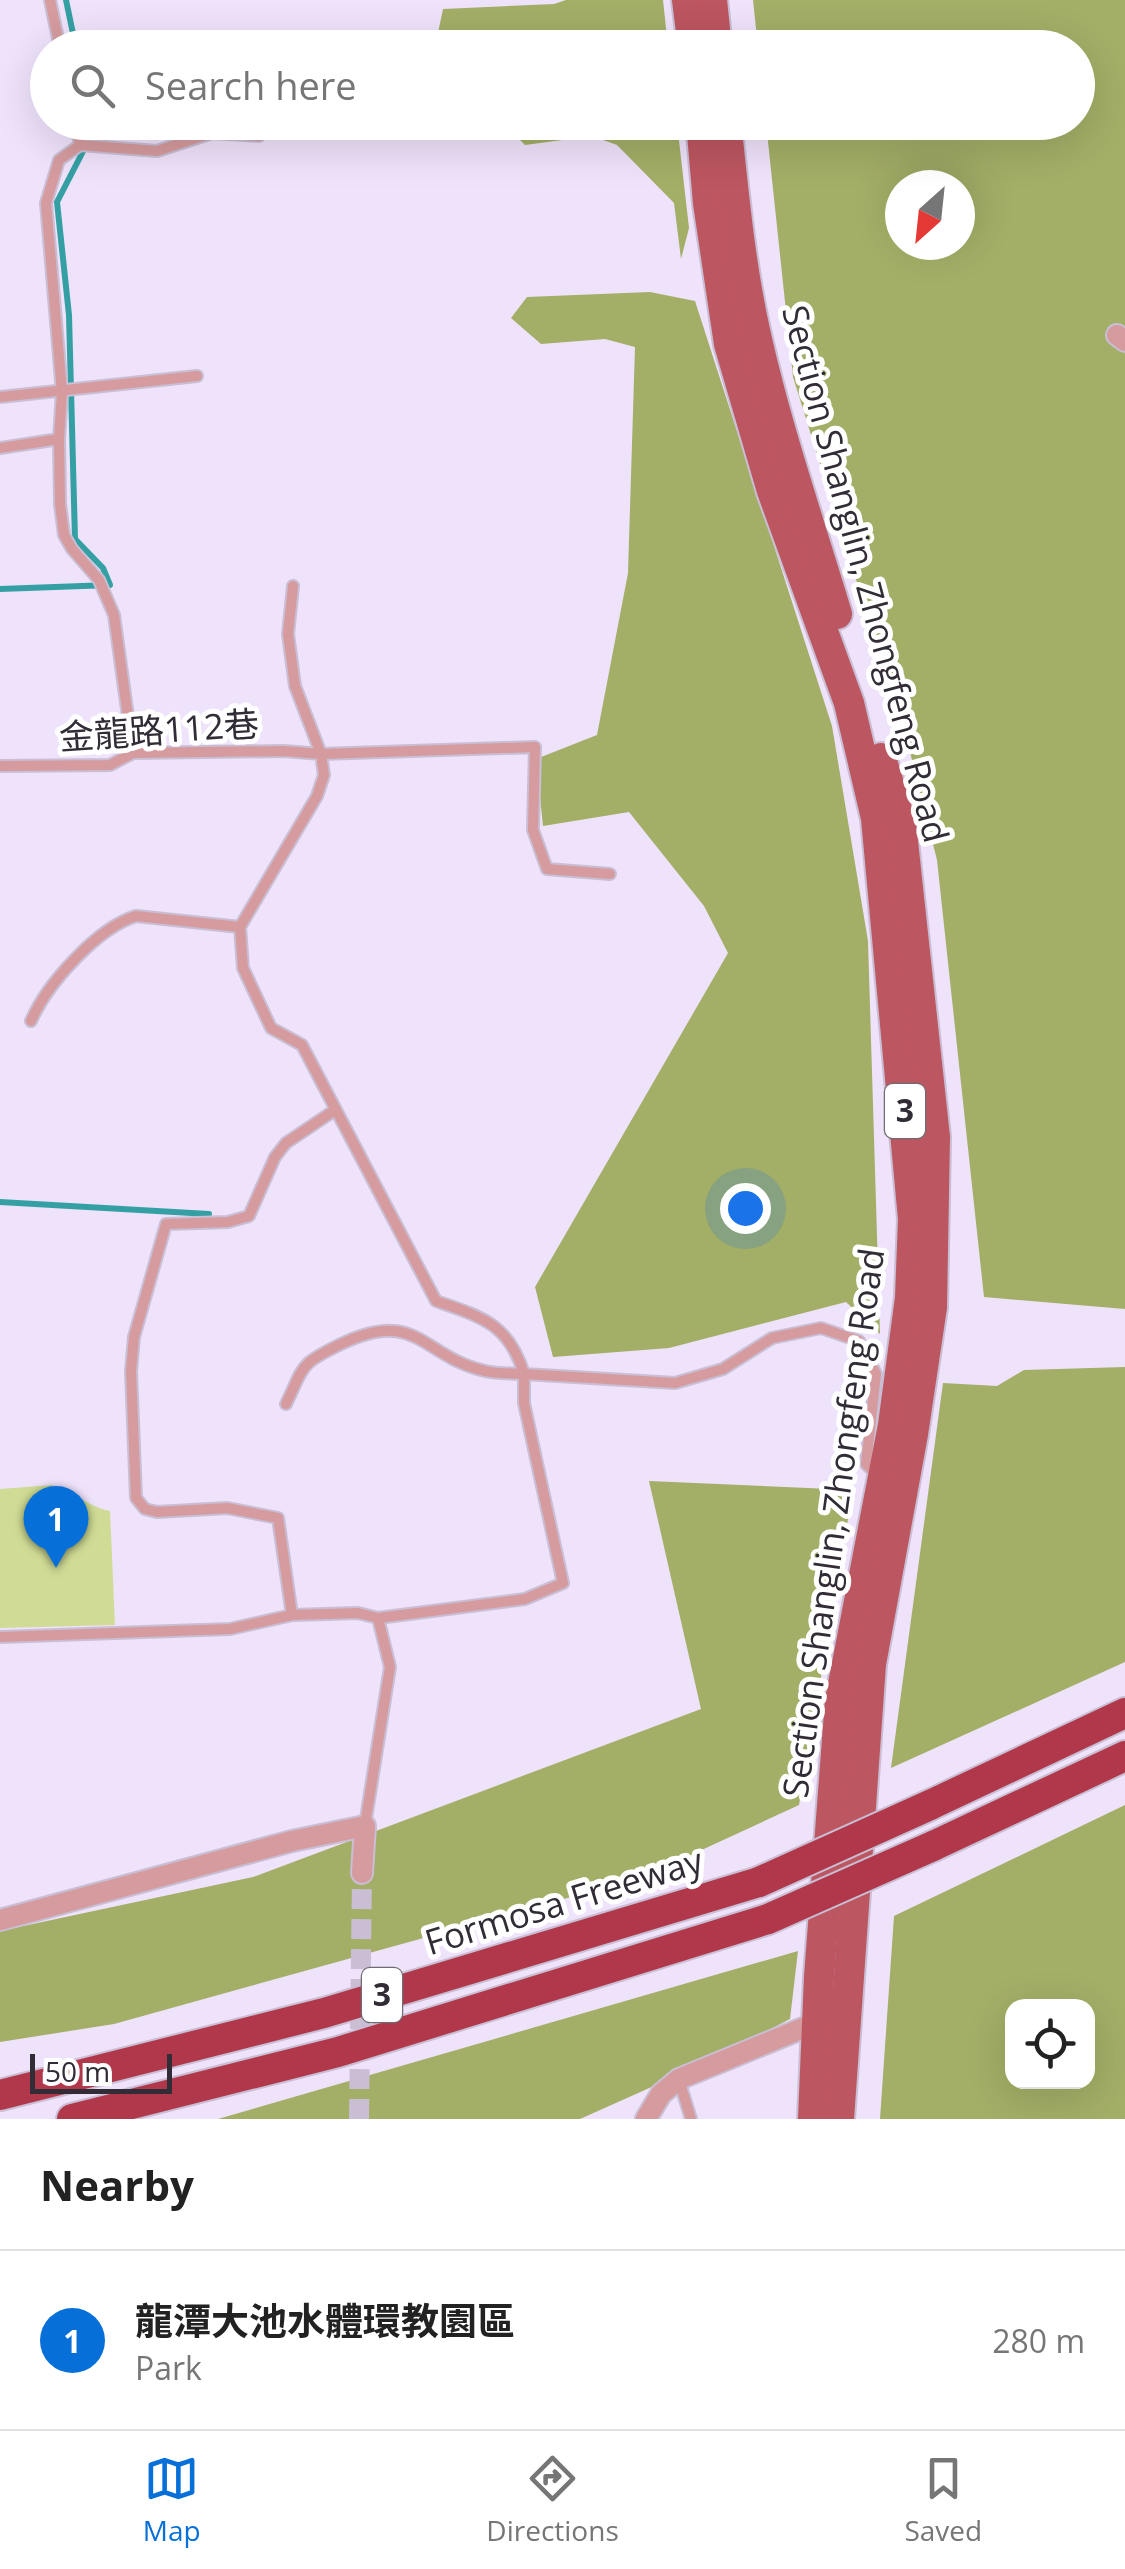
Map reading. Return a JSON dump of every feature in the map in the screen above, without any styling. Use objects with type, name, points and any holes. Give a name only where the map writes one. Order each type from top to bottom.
[{"type":"highway","name":"Formosa Freeway","points":[[0,2094],[324,2013],[759,1882],[1125,1713]]},
{"type":"highway","name":"3","points":[[72,2119],[338,2052],[768,1919],[1125,1756]]},
{"type":"main road","points":[[687,0],[691,30]]},
{"type":"main road","points":[[712,0],[715,30]]},
{"type":"main road","name":"Section Shanglin, Zhongfeng Road","points":[[703,140],[729,344],[772,491],[849,703],[876,818],[913,1218],[910,1298],[893,1426],[894,1479],[871,1664],[839,2119]]},
{"type":"main road","name":"Section Shanglin, Zhongfeng Road","points":[[728,140],[755,332],[901,823],[935,1137],[932,1307],[840,1700],[813,2119]]},
{"type":"street","points":[[0,1920],[292,1841],[365,1826],[362,1874]]},
{"type":"street","points":[[646,2119],[660,2094],[679,2079],[818,2022]]},
{"type":"lane","points":[[50,0],[56,30]]},
{"type":"lane","points":[[79,140],[80,145]]},
{"type":"lane","points":[[134,753],[114,615],[100,580],[64,535],[59,439],[62,392],[46,203],[59,160],[80,145],[157,151],[191,140]]},
{"type":"lane","points":[[0,397],[197,376]]},
{"type":"lane","points":[[0,448],[59,439]]},
{"type":"lane","points":[[0,1638],[230,1629],[292,1615],[358,1613],[378,1618],[525,1600],[563,1583],[524,1403],[524,1374],[516,1346],[483,1318],[436,1301],[302,1045],[271,1028],[243,968],[240,926],[317,796],[324,775],[321,754],[295,686],[288,634],[293,586]]},
{"type":"lane","name":"金龍路112巷","points":[[0,766],[110,765],[134,753],[321,754],[534,747],[534,830],[546,869],[610,874]]},
{"type":"lane","points":[[31,1021],[38,1005],[68,966],[122,920],[136,916],[240,926]]},
{"type":"lane","points":[[292,1615],[278,1518],[226,1508],[156,1512],[146,1509],[136,1498],[131,1370],[134,1337],[166,1224],[228,1222],[249,1216],[275,1156],[286,1143],[335,1110]]},
{"type":"lane","points":[[286,1404],[307,1360],[362,1334],[389,1329],[427,1342],[484,1371],[675,1383],[723,1369],[772,1338],[821,1328],[859,1342],[876,1374],[866,1464],[894,1479]]},
{"type":"lane","points":[[365,1826],[390,1667],[378,1618]]},
{"type":"lane","points":[[679,2079],[691,2119]]},
{"type":"green space","points":[[566,0],[663,0],[666,30],[439,30],[443,9],[554,4]]},
{"type":"green space","points":[[753,0],[1125,0],[1125,1309],[984,1297],[937,860],[911,756],[793,377],[768,140],[1095,140],[1095,30],[756,30]]},
{"type":"green space","points":[[520,140],[562,140],[525,145]]},
{"type":"green space","points":[[603,140],[679,140],[689,228],[681,259],[674,203],[617,145]]},
{"type":"green space","points":[[650,292],[695,301],[832,726],[868,941],[880,1334],[846,1302],[669,1348],[553,1357],[535,1287],[728,953],[704,906],[629,812],[543,826],[536,759],[597,735],[628,573],[635,347],[605,339],[541,344],[511,318],[527,297]]},
{"type":"green space","points":[[1125,1367],[1125,1662],[891,1768],[943,1383],[997,1386],[1024,1370]]},
{"type":"green space","points":[[649,1481],[853,1490],[799,1805],[643,1877],[114,2024],[0,2042],[0,1931],[253,1877],[701,1709]]},
{"type":"green space","points":[[51,1485],[110,1511],[115,1625],[0,1628],[0,1489]]},
{"type":"green space","points":[[1125,1805],[1125,2119],[880,2119],[894,1916]]},
{"type":"green space","points":[[798,1951],[790,2019],[703,2064],[580,2119],[218,2119]]},
{"type":"waterway","points":[[66,0],[72,30]]},
{"type":"waterway","points":[[0,589],[110,585],[103,568],[75,539],[69,315],[57,202],[89,140]]},
{"type":"waterway","points":[[0,1202],[209,1214]]},
{"type":"tunnel","points":[[359,2119],[362,1873]]},
{"type":"place","name":"龍潭大池水體環教園區","points":[[56,1568]]}]
